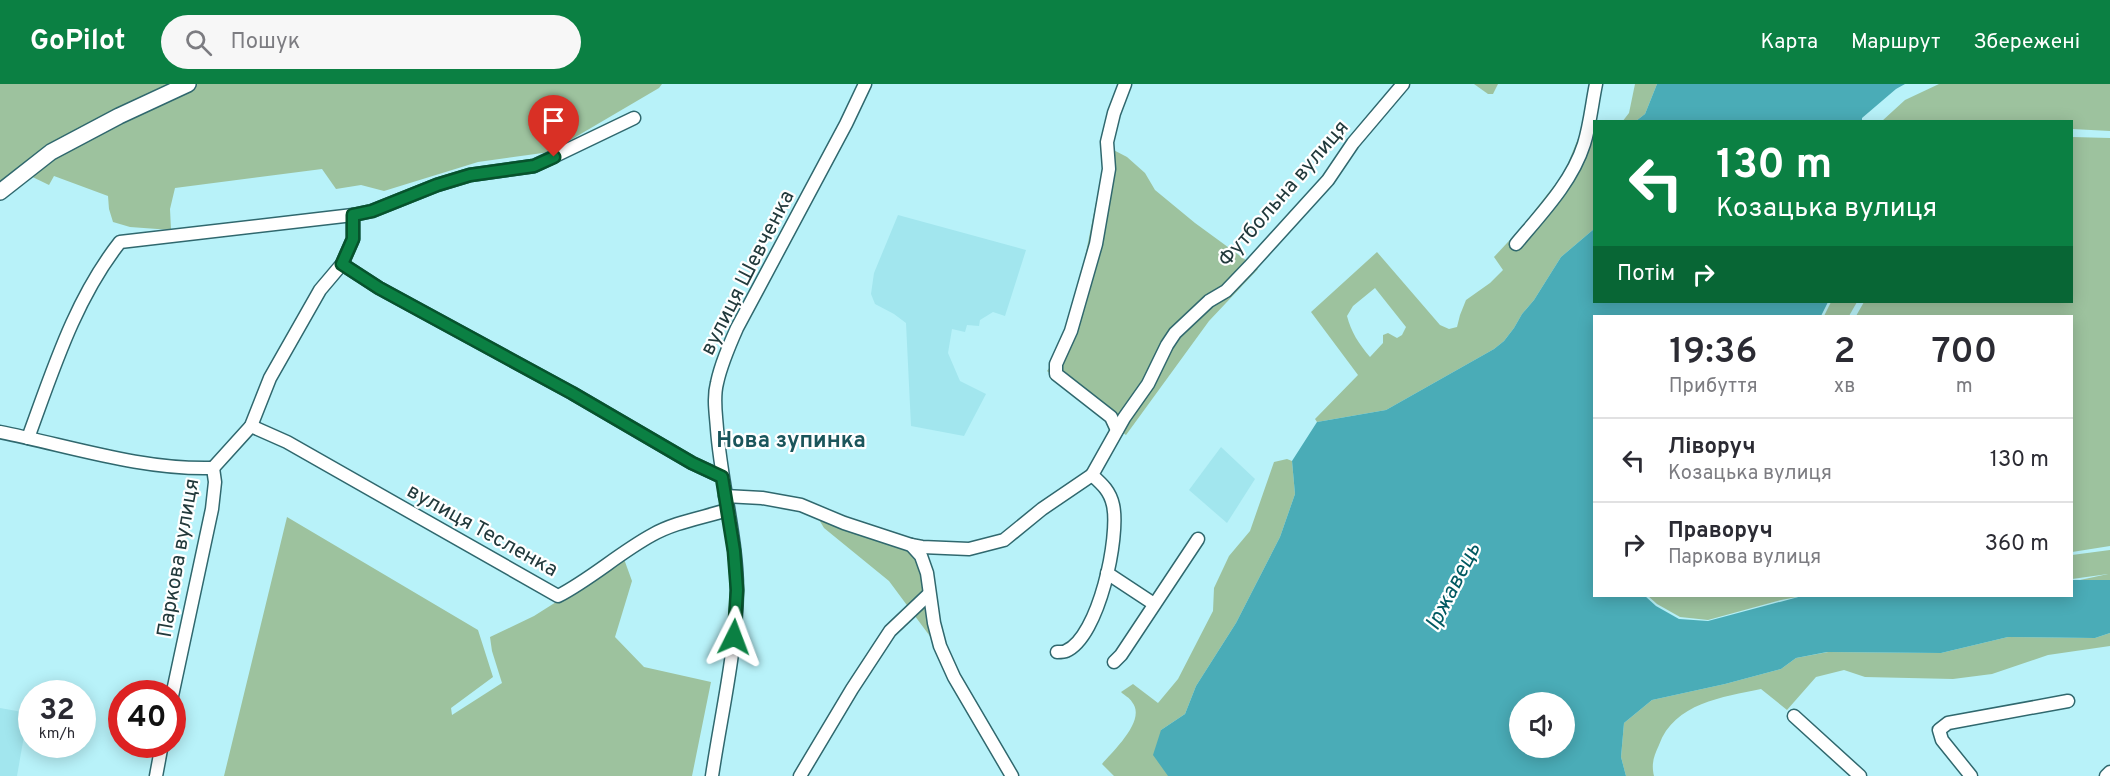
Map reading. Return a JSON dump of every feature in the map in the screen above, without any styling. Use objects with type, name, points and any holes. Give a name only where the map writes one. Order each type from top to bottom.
[{"type":"main road","points":[[0,192],[60,147],[188,84]]},
{"type":"street","name":"вулиця Шевченка","points":[[712,776],[734,637],[737,590],[734,551],[722,477],[715,395],[726,354],[737,328],[841,134],[865,84]]},
{"type":"street","points":[[1117,430],[1111,417],[1056,374],[1056,364],[1071,331],[1096,244],[1109,169],[1107,142],[1114,113],[1125,84]]},
{"type":"street","name":"Футбольна вулиця","points":[[1092,475],[1117,430],[1148,384],[1175,333],[1209,301],[1227,291],[1249,267],[1328,180],[1353,143],[1403,84]]},
{"type":"street","points":[[1516,244],[1562,187],[1573,169],[1584,143],[1596,84]]},
{"type":"street","points":[[28,438],[58,356],[80,307],[120,242],[372,211],[437,185],[470,175],[534,166],[634,118]]},
{"type":"street","name":"Паркова вулиця","points":[[175,680],[212,509],[215,482],[213,468],[251,426],[270,378],[320,290],[342,264],[353,239],[353,215]]},
{"type":"street","points":[[342,264],[379,288],[572,393],[692,463],[722,477]]},
{"type":"street","name":"вулиця Тесленка","points":[[251,426],[287,442],[558,596],[576,587],[653,534],[685,521],[727,510]]},
{"type":"street","points":[[0,432],[184,469],[213,468]]},
{"type":"street","points":[[725,496],[762,498],[801,505],[844,523],[922,548],[969,549],[1004,540],[1042,509],[1092,475],[1108,489],[1114,506],[1107,573],[1099,605],[1089,624],[1080,638],[1067,651],[1057,652]]},
{"type":"street","points":[[1114,662],[1121,655],[1198,539]]},
{"type":"street","points":[[911,545],[921,556],[927,573],[934,623],[940,646],[1012,776]]},
{"type":"street","points":[[1107,573],[1154,604]]},
{"type":"street","points":[[800,776],[884,639],[904,616],[929,594]]},
{"type":"street","points":[[1971,776],[1942,740],[1939,730],[1948,723],[2068,701]]},
{"type":"street","points":[[1794,716],[1860,776]]},
{"type":"street","points":[[156,776],[159,758]]},
{"type":"street","points":[[2106,776],[2110,772]]},
{"type":"shaded area","points":[[898,215],[1026,250],[1005,316],[993,312],[980,320],[979,326],[967,325],[965,332],[952,329],[948,353],[960,381],[986,394],[964,436],[911,426],[906,323],[875,304],[871,294],[874,273]]},
{"type":"shaded area","points":[[1221,447],[1255,479],[1227,523],[1189,490]]},
{"type":"shaded area","points":[[0,708],[18,711],[18,758],[20,758],[17,776],[0,776]]},
{"type":"green space","points":[[0,84],[662,84],[659,88],[550,152],[478,162],[384,191],[361,185],[336,189],[322,169],[175,188],[170,209],[171,230],[130,227],[113,222],[108,196],[54,176],[49,185],[16,169],[0,184]]},
{"type":"green space","points":[[1474,84],[1498,84],[1493,94],[1488,94]]},
{"type":"green space","points":[[1635,84],[1657,84],[1645,114],[1637,120],[1624,120],[1629,113]]},
{"type":"green space","points":[[1939,84],[2110,84],[2110,131],[2073,129],[2073,120],[1883,120],[1905,100]]},
{"type":"green space","points":[[1586,119],[1593,123],[1593,230],[1561,257],[1534,300],[1504,341],[1494,349],[1386,410],[1317,422],[1315,419],[1358,375],[1311,312],[1377,252],[1440,325],[1449,329],[1457,327],[1466,300],[1490,283],[1503,270],[1494,257],[1520,229],[1564,173]],"holes":[[[1375,288],[1406,327],[1402,335],[1397,338],[1388,333],[1383,335],[1383,343],[1370,357],[1356,338],[1347,316],[1353,306]]]},
{"type":"green space","points":[[2073,137],[2110,138],[2110,546],[2073,552],[2073,315],[1857,315],[1863,303],[2073,303]]},
{"type":"green space","points":[[1102,144],[1127,157],[1145,173],[1155,190],[1195,223],[1258,269],[1209,321],[1126,435],[1087,406],[1047,371],[1067,332],[1079,287],[1102,173]]},
{"type":"green space","points":[[1830,303],[1856,303],[1850,315],[1824,315]]},
{"type":"green space","points":[[1287,459],[1292,461],[1295,494],[1280,537],[1236,623],[1196,686],[1185,714],[1161,730],[1169,776],[1114,776],[1102,764],[1127,735],[1135,717],[1132,702],[1121,692],[1133,684],[1158,703],[1178,679],[1213,611],[1214,588],[1229,556],[1250,531],[1274,462]]},
{"type":"green space","points":[[287,517],[478,630],[493,677],[451,708],[452,715],[502,683],[490,637],[534,616],[624,559],[632,581],[615,637],[644,667],[711,682],[692,776],[224,776]]},
{"type":"green space","points":[[818,518],[879,537],[913,553],[926,577],[932,639],[889,581],[824,528]]},
{"type":"green space","points":[[2110,550],[2110,580],[2080,580],[2108,574],[2073,579],[2073,555]]},
{"type":"green space","points":[[1649,597],[1797,597],[1708,620],[1680,617]]},
{"type":"green space","points":[[2110,633],[2110,646],[2048,655],[1992,674],[1953,679],[1865,677],[1844,670],[1816,677],[1787,710],[1761,689],[1716,699],[1688,711],[1666,731],[1654,756],[1654,776],[1626,776],[1621,757],[1624,723],[1652,700],[1781,669],[1796,658],[1828,652],[1941,653],[2008,637],[2095,638]]},
{"type":"water","points":[[1657,84],[1905,84],[1896,89],[1862,120],[1637,120],[1645,114]]},
{"type":"water","name":"Іржавець","points":[[1593,230],[1593,303],[1828,303],[1822,315],[1593,315],[1593,597],[1646,597],[1656,606],[1679,619],[1708,621],[1798,597],[2073,597],[2073,580],[2110,580],[2110,633],[2095,638],[2008,637],[1941,653],[1827,652],[1796,658],[1781,669],[1652,700],[1624,723],[1621,757],[1626,776],[1168,776],[1153,755],[1161,730],[1185,714],[1196,686],[1236,623],[1280,537],[1295,494],[1292,461],[1317,422],[1386,410],[1494,349],[1504,341],[1534,300],[1561,257]]},
{"type":"district","name":"Нова зупинка","points":[[791,441]]},
{"type":"route","points":[[554,157],[534,166],[470,175],[437,185],[372,211],[353,215],[353,239],[342,264],[379,288],[572,393],[692,463],[722,477],[734,551],[737,590],[734,637]]}]
